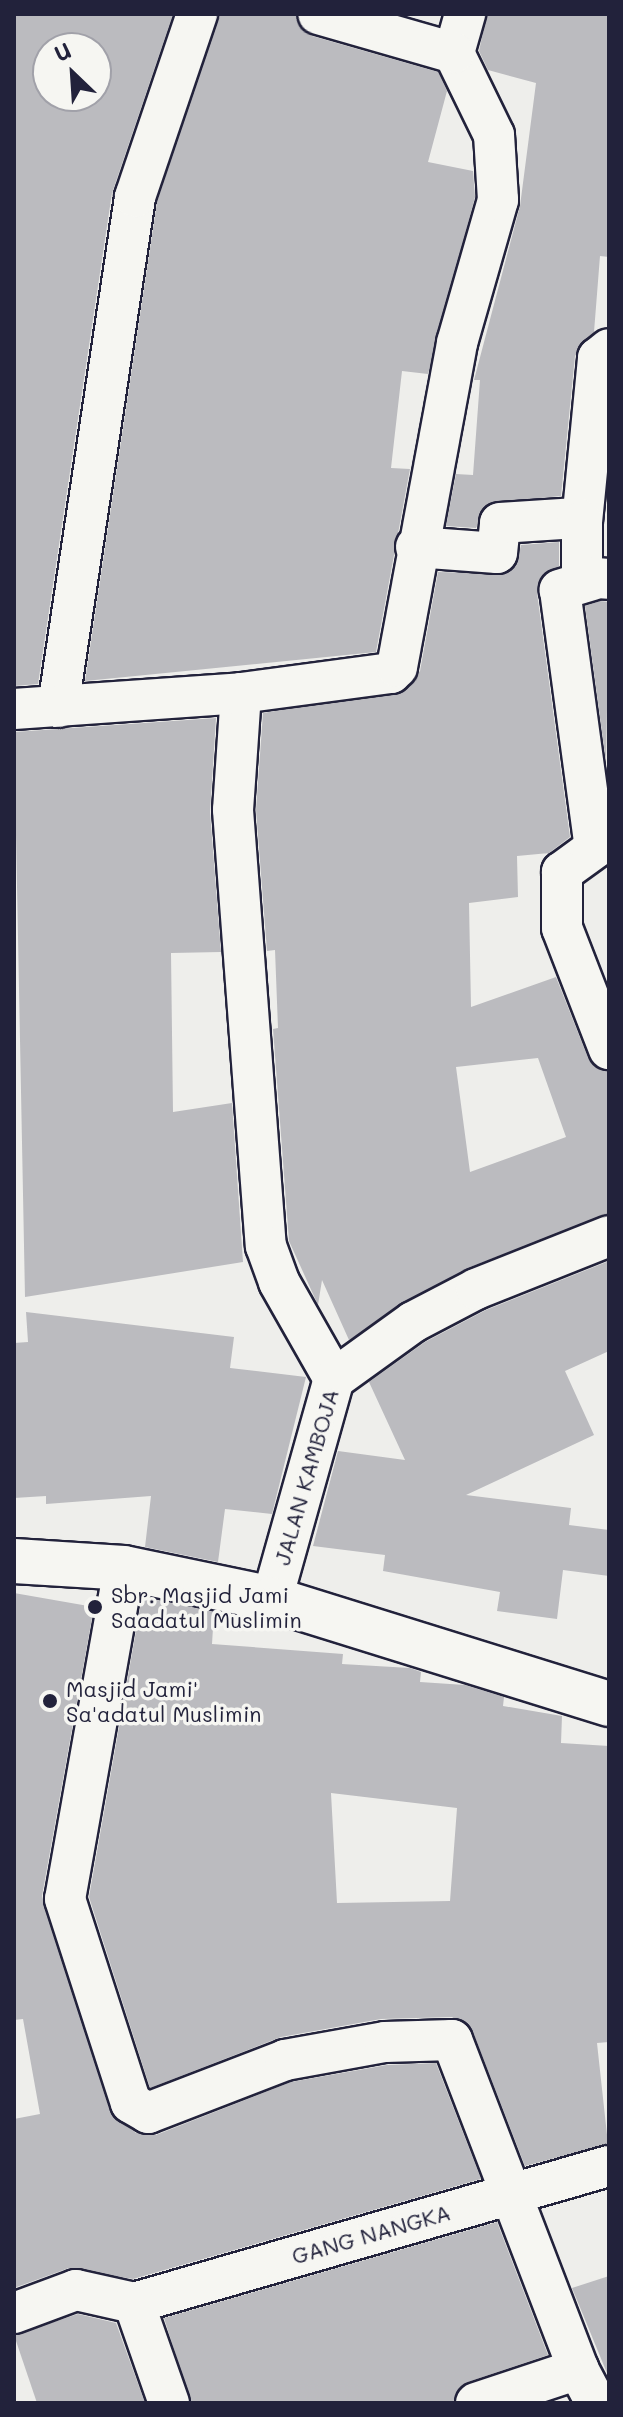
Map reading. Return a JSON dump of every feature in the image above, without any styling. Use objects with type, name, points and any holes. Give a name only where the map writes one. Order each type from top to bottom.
[{"type":"street","points":[[58,707],[135,197],[197,14]]},
{"type":"street","points":[[318,14],[454,53]]},
{"type":"street","points":[[14,709],[241,693],[394,671],[457,343],[498,200],[494,135],[454,53],[465,14]]},
{"type":"street","points":[[600,580],[582,577],[582,522],[598,358],[609,349]]},
{"type":"street","points":[[416,547],[497,553],[500,523],[582,522]]},
{"type":"street","points":[[600,580],[560,590],[595,848],[562,872],[562,928],[609,1049]]},
{"type":"street","points":[[241,693],[233,810],[266,1246],[279,1282],[334,1379]]},
{"type":"street","name":"JALAN KAMBOJA","points":[[272,1599],[334,1379],[413,1322],[476,1289],[609,1236]]},
{"type":"street","points":[[14,1561],[124,1568],[272,1599],[609,1704]]},
{"type":"street","points":[[124,1568],[65,1899],[131,2103],[148,2113],[285,2060],[444,2038],[456,2046],[506,2194],[557,2302],[587,2386],[476,2403]]},
{"type":"street","name":"GANG NANGKA","points":[[134,2303],[609,2166]]},
{"type":"street","points":[[14,2313],[74,2290],[134,2303],[169,2403]]},
{"type":"building","points":[[14,14],[173,14],[112,193],[38,684],[14,686]]},
{"type":"building","points":[[219,14],[296,14],[312,36],[438,72],[447,91],[428,162],[473,171],[475,197],[428,374],[402,371],[391,468],[410,469],[376,652],[85,681],[157,202]]},
{"type":"building","points":[[487,14],[609,14],[609,257],[600,256],[594,332],[575,356],[561,496],[489,503],[476,528],[446,526],[456,474],[473,475],[480,380],[474,380],[520,206],[536,83],[488,70],[479,51]]},
{"type":"building","points":[[559,542],[559,566],[544,574],[537,593],[570,837],[549,853],[517,856],[518,897],[469,903],[471,1007],[556,977],[588,1058],[609,1071],[609,1214],[465,1269],[349,1340],[322,1280],[318,1305],[289,1241],[273,1029],[278,1028],[275,950],[267,951],[256,810],[263,713],[406,690],[420,671],[438,572],[506,574],[516,566],[521,545]],"holes":[[[538,1058],[566,1137],[470,1172],[456,1067]]]},
{"type":"building","points":[[600,601],[609,602],[606,762],[585,606]]},
{"type":"building","points":[[216,718],[210,812],[221,952],[171,953],[173,1112],[232,1103],[243,1262],[25,1297],[14,732]]},
{"type":"building","points":[[609,1261],[609,1351],[565,1371],[594,1435],[466,1495],[571,1508],[569,1525],[609,1530],[609,1576],[563,1570],[557,1619],[497,1611],[500,1592],[383,1571],[385,1555],[313,1546],[338,1451],[405,1460],[369,1382],[425,1342],[486,1310]]},
{"type":"building","points":[[26,1312],[234,1337],[230,1368],[306,1377],[272,1514],[225,1509],[218,1562],[145,1547],[151,1496],[46,1504],[46,1496],[14,1498],[14,1343],[28,1342]]},
{"type":"building","points":[[14,1593],[94,1607],[42,1896],[110,2111],[136,2133],[156,2135],[291,2082],[387,2065],[436,2063],[481,2179],[133,2279],[69,2268],[14,2288],[14,2119],[40,2114],[23,2019],[14,2020]]},
{"type":"building","points":[[142,1597],[214,1612],[212,1644],[343,1654],[342,1664],[410,1668],[421,1672],[420,1682],[465,1685],[504,1697],[503,1706],[562,1716],[561,1743],[609,1746],[609,2042],[597,2043],[608,2144],[525,2166],[473,2032],[452,2017],[381,2019],[281,2037],[150,2088],[89,1897]],"holes":[[[331,1793],[457,1808],[450,1901],[337,1903]]]},
{"type":"building","points":[[497,2222],[548,2355],[468,2382],[454,2403],[191,2403],[164,2318]]},
{"type":"building","points":[[609,2276],[609,2378],[572,2288]]},
{"type":"building","points":[[78,2314],[116,2323],[145,2403],[37,2403],[14,2335]]},
{"type":"place","name":"Sbr. Masjid Jami Saadatul Muslimin","points":[[95,1607]]},
{"type":"place","name":"Masjid Jami' Sa'adatul Muslimin","points":[[50,1701]]}]
